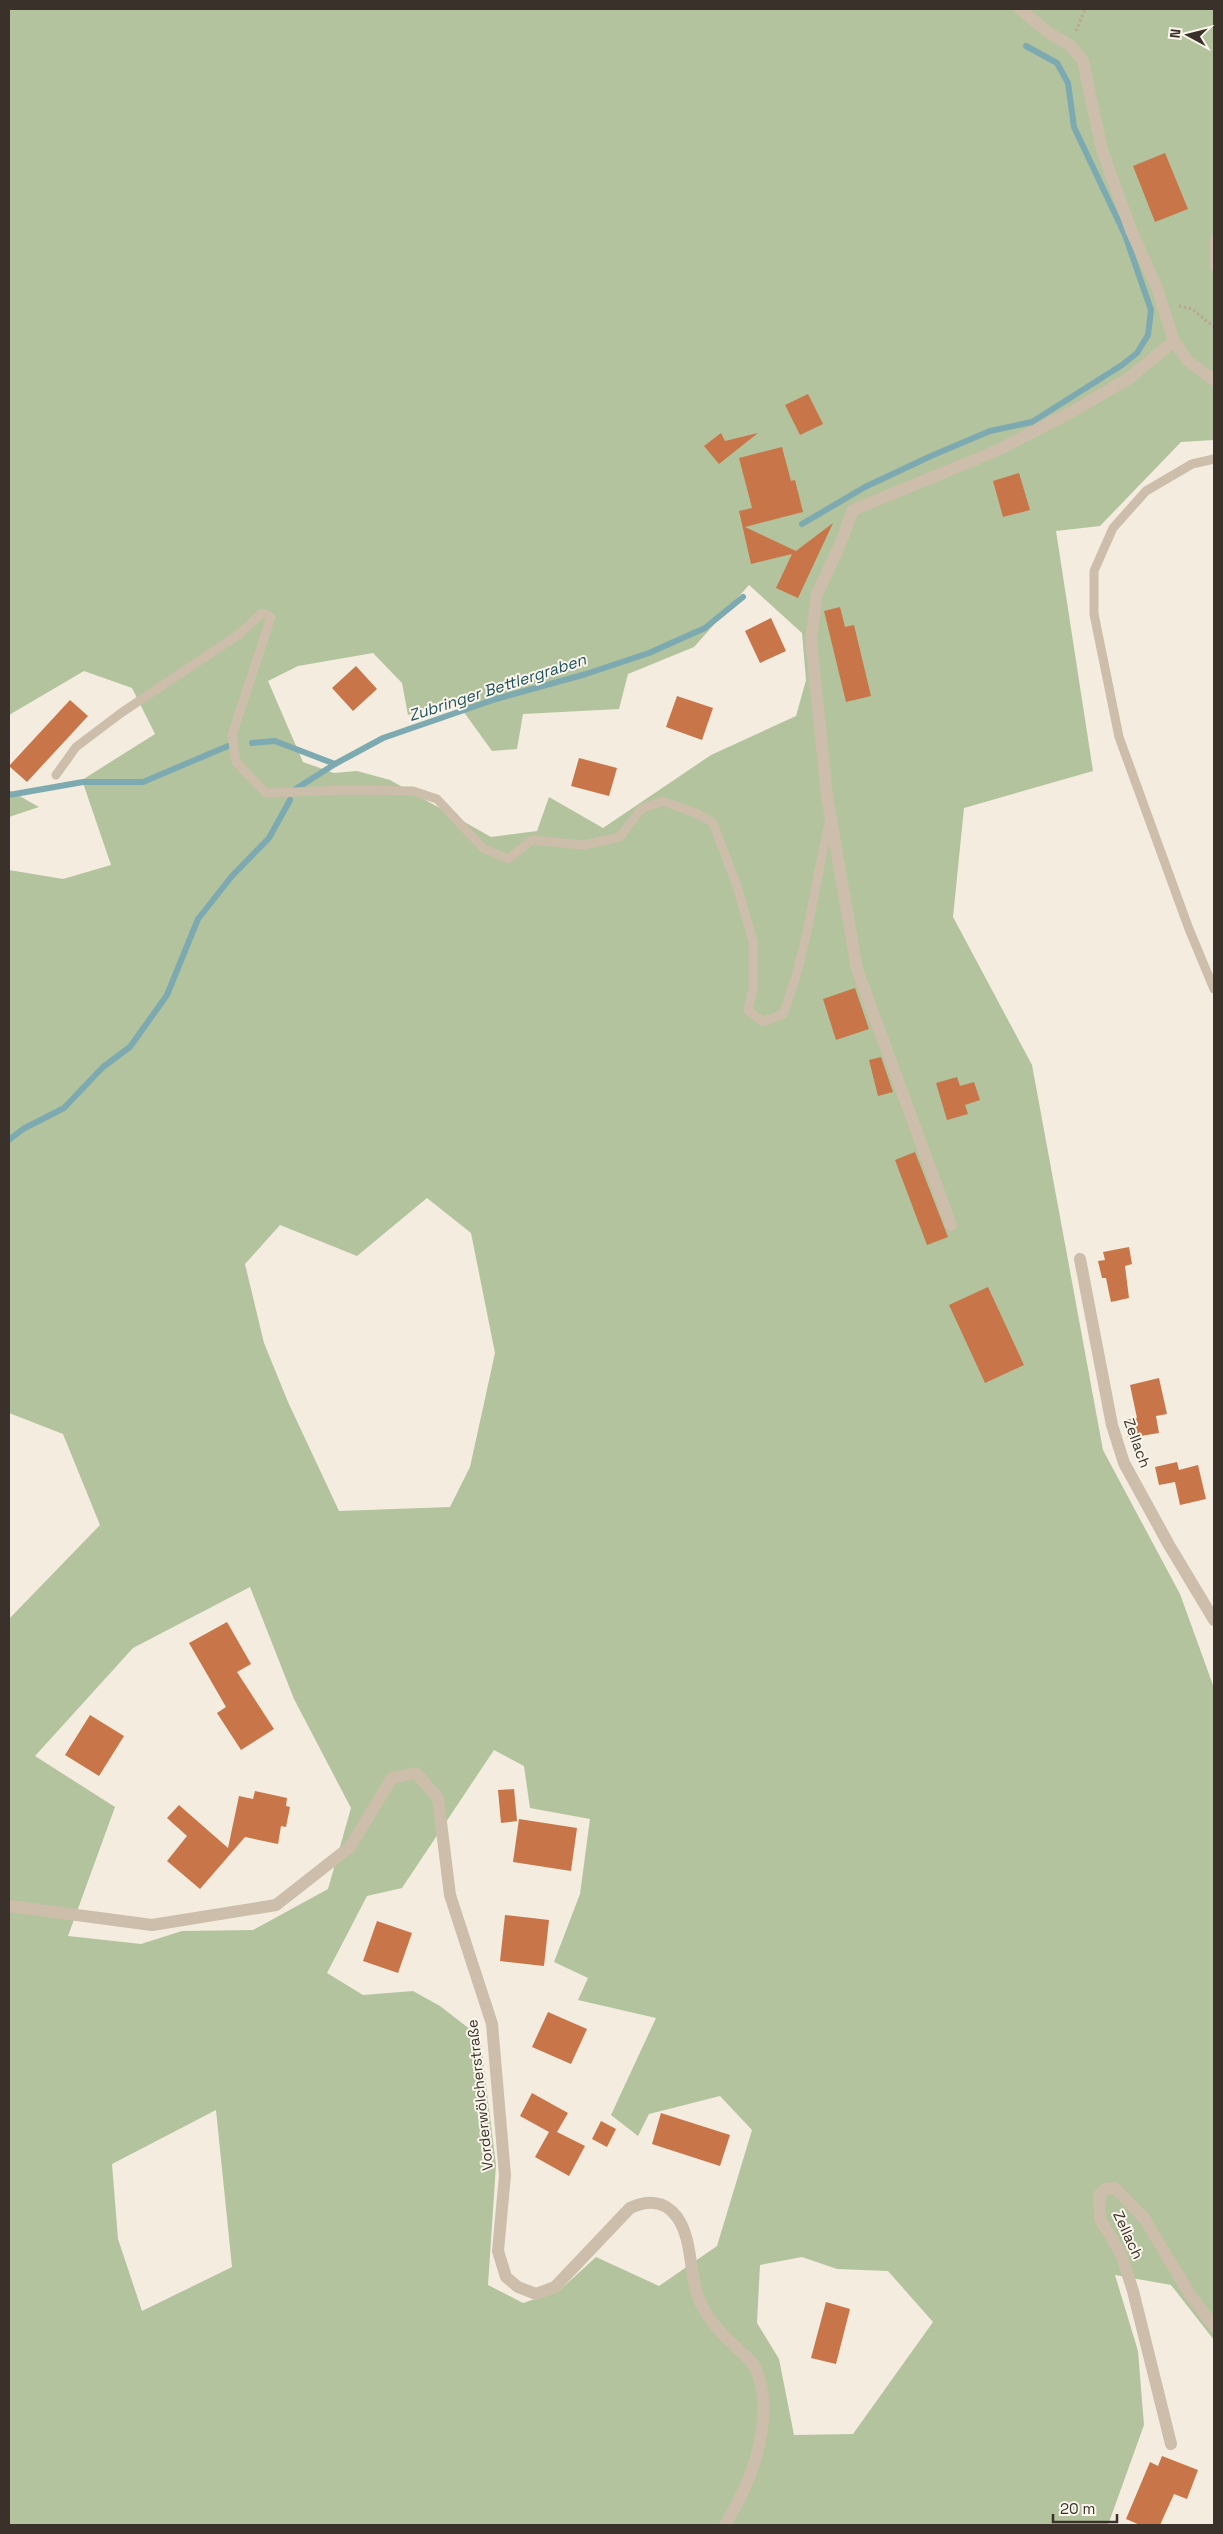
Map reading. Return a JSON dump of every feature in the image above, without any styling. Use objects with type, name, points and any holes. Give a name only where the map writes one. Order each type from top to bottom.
[{"type":"street","points":[[1020,9],[1049,33],[1070,46],[1083,61],[1102,150],[1131,230],[1157,288],[1174,341],[1188,361],[1214,380]]},
{"type":"street","points":[[951,1224],[857,969],[831,818],[811,639],[817,594],[839,547],[853,510],[996,451],[1075,410],[1128,379],[1174,341]]},
{"type":"street","name":"Zellach","points":[[1080,1259],[1112,1425],[1124,1464],[1214,1620]]},
{"type":"street","name":"Vorderwölcherstraße","points":[[9,1906],[152,1925],[276,1905],[350,1847],[392,1778],[416,1773],[438,1798],[450,1895],[492,2024],[505,2175],[498,2251],[506,2277],[518,2287],[536,2294],[555,2287],[630,2208],[643,2202],[659,2203],[666,2206],[677,2216],[684,2232],[700,2303],[719,2332],[753,2364],[763,2396],[763,2419],[754,2463],[734,2511],[725,2525]]},
{"type":"street","name":"Zellach","points":[[1171,2444],[1133,2291],[1121,2254],[1100,2219],[1099,2195],[1105,2189],[1115,2188],[1144,2218],[1191,2296],[1214,2326]]},
{"type":"lane","points":[[1214,240],[1214,267]]},
{"type":"lane","points":[[1214,459],[1192,464],[1146,491],[1113,528],[1094,571],[1094,614],[1119,737],[1189,928],[1214,989]]},
{"type":"lane","points":[[56,774],[76,747],[121,713],[238,635],[262,613],[271,617],[232,735],[236,762],[266,793],[350,790],[413,791],[438,799],[483,848],[508,860],[532,840],[583,845],[620,837],[641,808],[662,801],[696,813],[713,823],[737,886],[753,941],[753,989],[748,1010],[763,1022],[783,1014],[796,981],[816,880],[831,818]]},
{"type":"path","points":[[1070,46],[1085,9]]},
{"type":"green space","points":[[9,9],[1214,9],[1214,440],[1181,442],[1100,526],[1056,531],[1093,771],[964,808],[953,917],[1032,1065],[1103,1450],[1180,1594],[1214,1688],[1214,2340],[1171,2285],[1115,2275],[1138,2351],[1144,2425],[1108,2525],[9,2525],[9,1619],[100,1525],[63,1434],[9,1413],[9,870],[63,879],[111,865],[82,780],[155,734],[132,688],[84,671],[9,715]],"holes":[[[749,585],[802,633],[806,680],[796,716],[711,755],[603,828],[549,797],[537,831],[491,837],[390,780],[357,771],[334,773],[303,762],[268,681],[298,666],[373,653],[402,683],[408,715],[453,697],[492,751],[517,749],[523,714],[619,709],[628,674],[694,647]],[[427,1198],[471,1233],[495,1353],[470,1467],[450,1507],[339,1511],[288,1402],[264,1343],[245,1264],[280,1225],[357,1256]],[[250,1587],[294,1699],[351,1808],[328,1889],[253,1930],[182,1931],[141,1944],[68,1936],[115,1807],[35,1756],[133,1648]],[[494,1750],[524,1766],[530,1808],[590,1819],[580,1894],[554,1962],[588,1978],[578,2000],[656,2018],[611,2115],[638,2136],[649,2114],[720,2096],[752,2130],[717,2246],[659,2286],[596,2257],[559,2291],[523,2303],[488,2285],[496,2165],[480,2037],[440,2006],[413,1991],[363,1995],[327,1973],[367,1896],[402,1888]],[[216,2110],[232,2267],[142,2311],[118,2239],[112,2164]],[[802,2257],[837,2269],[888,2271],[933,2322],[853,2434],[794,2435],[779,2359],[757,2323],[760,2265]]]},
{"type":"green space","points":[[9,790],[39,807],[9,817]]},
{"type":"building","points":[[1165,153],[1188,209],[1155,222],[1133,166]]},
{"type":"building","points":[[808,394],[823,424],[800,435],[785,405]]},
{"type":"building","points":[[721,433],[725,441],[758,433],[719,464],[704,446]]},
{"type":"building","points":[[782,447],[791,481],[795,480],[803,512],[745,527],[796,551],[833,523],[798,598],[776,588],[792,554],[751,564],[739,511],[752,508],[739,458]]},
{"type":"building","points":[[1019,473],[1030,510],[1003,517],[993,481]]},
{"type":"building","points":[[840,607],[845,627],[854,625],[871,696],[846,702],[824,611]]},
{"type":"building","points":[[771,618],[786,651],[760,663],[745,631]]},
{"type":"building","points":[[356,666],[377,689],[353,711],[332,688]]},
{"type":"building","points":[[677,696],[713,708],[702,740],[666,727]]},
{"type":"building","points":[[70,700],[88,716],[27,782],[9,766]]},
{"type":"building","points":[[579,758],[617,768],[609,796],[571,786]]},
{"type":"building","points":[[855,988],[869,1029],[836,1040],[823,999]]},
{"type":"building","points":[[881,1057],[893,1092],[878,1096],[869,1060]]},
{"type":"building","points":[[957,1077],[960,1086],[974,1082],[980,1100],[965,1105],[968,1114],[947,1120],[936,1083]]},
{"type":"building","points":[[915,1152],[948,1237],[927,1245],[895,1160]]},
{"type":"building","points":[[1129,1247],[1132,1264],[1125,1266],[1129,1298],[1111,1302],[1106,1278],[1102,1278],[1098,1261],[1105,1260],[1103,1252]]},
{"type":"building","points":[[988,1287],[1024,1365],[985,1383],[949,1305]]},
{"type":"building","points":[[1159,1378],[1167,1414],[1156,1416],[1159,1433],[1128,1438],[1125,1420],[1137,1418],[1130,1385]]},
{"type":"building","points":[[1177,1462],[1179,1470],[1198,1465],[1206,1499],[1180,1505],[1175,1482],[1159,1485],[1155,1467]]},
{"type":"building","points":[[227,1622],[251,1664],[237,1672],[274,1729],[241,1750],[217,1713],[226,1707],[189,1643]]},
{"type":"building","points":[[90,1715],[124,1736],[99,1776],[65,1755]]},
{"type":"building","points":[[514,1789],[517,1821],[501,1823],[498,1790]]},
{"type":"building","points":[[255,1791],[287,1798],[286,1806],[290,1807],[286,1827],[281,1826],[278,1844],[245,1837],[200,1889],[167,1861],[187,1836],[167,1818],[179,1805],[228,1848],[239,1796],[253,1799]]},
{"type":"building","points":[[519,1819],[577,1828],[571,1871],[513,1862]]},
{"type":"building","points":[[505,1915],[549,1920],[544,1966],[500,1961]]},
{"type":"building","points":[[377,1921],[412,1933],[398,1973],[363,1961]]},
{"type":"building","points":[[548,2012],[587,2029],[571,2064],[532,2047]]},
{"type":"building","points":[[532,2093],[568,2113],[557,2132],[585,2146],[569,2176],[535,2157],[549,2132],[520,2116]]},
{"type":"building","points":[[661,2113],[730,2135],[720,2166],[652,2144]]},
{"type":"building","points":[[601,2121],[616,2129],[607,2147],[592,2139]]},
{"type":"building","points":[[826,2302],[850,2309],[836,2364],[811,2358]]},
{"type":"building","points":[[1162,2456],[1198,2470],[1187,2499],[1174,2494],[1160,2525],[1140,2525],[1126,2519],[1150,2462],[1158,2466]]},
{"type":"waterway","name":"Zubringer Bettlergraben","points":[[802,524],[865,487],[931,456],[990,431],[1032,422],[1122,365],[1137,353],[1148,335],[1151,310],[1125,235],[1074,127],[1068,83],[1057,63],[1026,46]]},
{"type":"waterway","name":"Zubringer Bettlergraben","points":[[252,743],[275,741],[335,764],[383,738],[496,699],[586,674],[649,653],[705,628],[743,597]]},
{"type":"waterway","name":"Zubringer Bettlergraben","points":[[9,795],[83,782],[143,782],[228,746]]},
{"type":"waterway","points":[[294,790],[335,764]]},
{"type":"waterway","points":[[9,1140],[23,1129],[64,1108],[103,1067],[130,1047],[167,995],[198,919],[232,876],[269,838],[290,800]]}]
